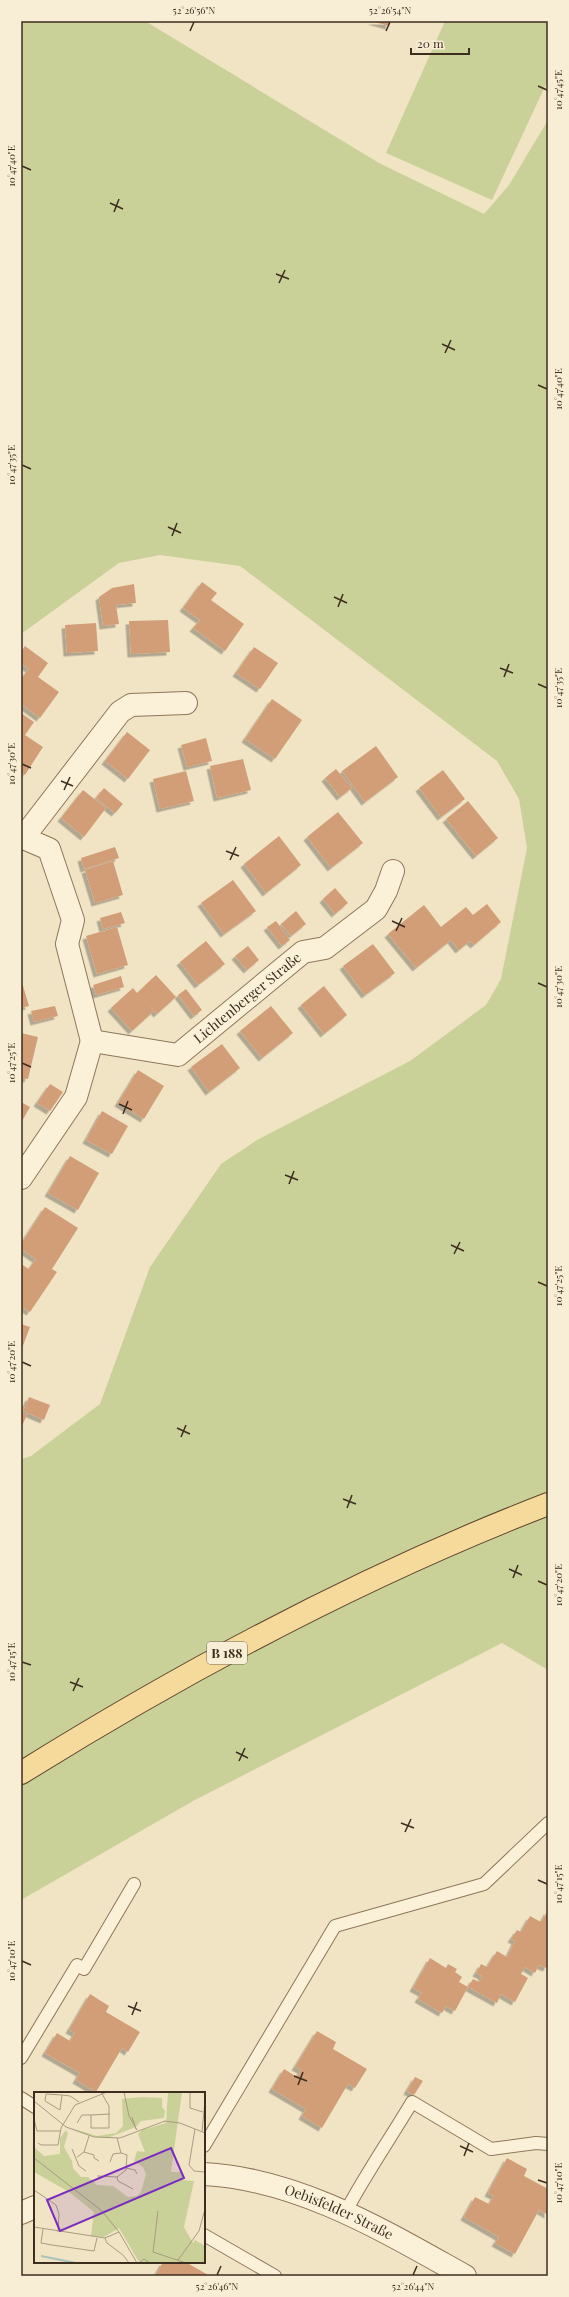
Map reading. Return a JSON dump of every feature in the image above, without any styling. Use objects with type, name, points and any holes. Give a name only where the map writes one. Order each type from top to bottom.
[{"type":"main road","name":"B 188","points":[[21,1773],[222,1656],[283,1624],[399,1566],[548,1504]]},
{"type":"street","points":[[21,1178],[76,1097],[92,1042],[68,944],[73,920],[49,848],[22,838],[120,712],[131,705],[186,703]]},
{"type":"street","name":"Lichtenberger Straße","points":[[92,1042],[178,1055],[303,952],[326,948],[376,909],[386,891],[393,871]]},
{"type":"street","name":"Oebisfelder Straße","points":[[205,2174],[259,2181],[302,2195],[345,2213],[465,2276]]},
{"type":"street","points":[[21,2213],[34,2207]]},
{"type":"lane","points":[[205,2144],[335,1926],[484,1884],[548,1823]]},
{"type":"lane","points":[[21,2058],[77,1964],[84,1969],[134,1884]]},
{"type":"lane","points":[[21,2098],[34,2106]]},
{"type":"lane","points":[[345,2213],[360,2185],[374,2165],[412,2102],[491,2149],[536,2143],[548,2144]]},
{"type":"lane","points":[[205,2236],[275,2276]]},
{"type":"green space","points":[[21,21],[145,21],[379,163],[484,214],[509,185],[548,120],[548,1670],[502,1643],[193,1801],[21,1900],[21,1459],[31,1456],[100,1404],[150,1267],[221,1164],[257,1140],[410,1061],[486,1005],[501,979],[527,848],[519,799],[497,761],[240,566],[160,555],[119,563],[21,634]]},
{"type":"green space","points":[[445,21],[542,21],[548,23],[548,80],[492,200],[386,153]]},
{"type":"building","points":[[371,21],[390,21],[389,26]]},
{"type":"building","points":[[202,582],[217,593],[211,600],[244,624],[225,651],[193,628],[200,620],[183,608]]},
{"type":"building","points":[[134,584],[136,603],[116,605],[119,624],[103,626],[99,597],[112,588]]},
{"type":"building","points":[[168,620],[170,652],[131,654],[129,621]]},
{"type":"building","points":[[96,623],[98,651],[67,653],[65,625]]},
{"type":"building","points":[[25,646],[48,663],[38,677],[59,692],[40,718],[21,704],[21,679],[29,669],[21,663],[21,652]]},
{"type":"building","points":[[254,647],[278,663],[260,689],[236,673]]},
{"type":"building","points":[[272,699],[302,720],[275,759],[245,739]]},
{"type":"building","points":[[21,713],[34,722],[25,735],[43,747],[25,775],[21,772]]},
{"type":"building","points":[[127,732],[150,750],[128,779],[105,761]]},
{"type":"building","points":[[206,738],[212,761],[187,767],[181,745]]},
{"type":"building","points":[[376,746],[398,777],[365,802],[342,771]]},
{"type":"building","points":[[243,759],[251,790],[217,798],[210,766]]},
{"type":"building","points":[[336,769],[352,788],[340,797],[325,778]]},
{"type":"building","points":[[443,770],[465,799],[441,817],[419,788]]},
{"type":"building","points":[[186,771],[194,801],[160,809],[153,779]]},
{"type":"building","points":[[104,788],[123,804],[115,813],[96,798]]},
{"type":"building","points":[[83,790],[106,808],[84,837],[61,818]]},
{"type":"building","points":[[468,801],[498,838],[476,856],[446,819]]},
{"type":"building","points":[[338,812],[363,843],[331,868],[307,837]]},
{"type":"building","points":[[279,836],[301,865],[266,893],[244,864]]},
{"type":"building","points":[[115,847],[119,858],[84,869],[81,858]]},
{"type":"building","points":[[113,861],[123,895],[95,903],[85,870]]},
{"type":"building","points":[[233,880],[256,911],[224,934],[201,903]]},
{"type":"building","points":[[335,888],[348,903],[335,914],[323,899]]},
{"type":"building","points":[[487,904],[501,922],[474,945],[470,941],[459,950],[451,940],[416,968],[388,934],[424,905],[441,927],[466,907],[473,915]]},
{"type":"building","points":[[296,911],[306,924],[291,936],[281,924]]},
{"type":"building","points":[[121,912],[125,923],[103,929],[100,918]]},
{"type":"building","points":[[276,921],[290,940],[282,946],[267,927]]},
{"type":"building","points":[[117,927],[128,965],[97,974],[86,936]]},
{"type":"building","points":[[206,941],[225,964],[198,985],[180,962]]},
{"type":"building","points":[[373,944],[395,973],[365,995],[343,966]]},
{"type":"building","points":[[248,946],[259,960],[247,970],[235,956]]},
{"type":"building","points":[[156,975],[176,997],[157,1014],[146,1001],[154,1011],[132,1031],[111,1008],[133,988],[137,993]]},
{"type":"building","points":[[121,976],[124,987],[96,995],[93,985]]},
{"type":"building","points":[[21,979],[29,1006],[21,1008]]},
{"type":"building","points":[[324,986],[347,1015],[324,1034],[301,1005]]},
{"type":"building","points":[[186,989],[202,1010],[194,1016],[178,995]]},
{"type":"building","points":[[55,1006],[58,1016],[34,1022],[31,1011]]},
{"type":"building","points":[[271,1006],[293,1033],[262,1058],[240,1031]]},
{"type":"building","points":[[21,1033],[38,1037],[28,1079],[21,1078]]},
{"type":"building","points":[[222,1044],[240,1068],[209,1092],[191,1067]]},
{"type":"building","points":[[138,1070],[164,1086],[144,1119],[118,1103]]},
{"type":"building","points":[[50,1084],[63,1092],[50,1111],[37,1103]]},
{"type":"building","points":[[21,1102],[30,1107],[21,1123]]},
{"type":"building","points":[[102,1111],[128,1126],[112,1154],[86,1140]]},
{"type":"building","points":[[70,1156],[99,1173],[78,1210],[48,1193]]},
{"type":"building","points":[[45,1207],[78,1228],[52,1269],[57,1272],[30,1312],[21,1306],[21,1264],[29,1269],[36,1259],[21,1249],[21,1244]]},
{"type":"building","points":[[21,1324],[30,1327],[21,1351]]},
{"type":"building","points":[[29,1397],[50,1405],[44,1420],[23,1411]]},
{"type":"building","points":[[21,1413],[27,1415],[21,1428]]},
{"type":"building","points":[[548,1910],[548,1966],[546,1968],[539,1965],[535,1973],[525,1967],[521,1974],[528,1978],[515,2002],[501,1994],[497,2003],[468,1987],[473,1979],[479,1982],[482,1976],[476,1973],[481,1964],[487,1967],[497,1951],[507,1957],[515,1941],[511,1939],[517,1930],[521,1932],[530,1916],[541,1922]]},
{"type":"building","points":[[430,1958],[446,1968],[448,1964],[457,1969],[455,1972],[462,1977],[459,1982],[468,1987],[455,2011],[446,2006],[442,2013],[418,1999],[422,1993],[413,1988]]},
{"type":"building","points":[[90,1994],[109,2006],[106,2012],[140,2032],[128,2052],[122,2048],[96,2092],[76,2080],[80,2073],[45,2053],[57,2033],[70,2041],[75,2033],[69,2030]]},
{"type":"building","points":[[317,2031],[336,2042],[333,2049],[367,2069],[355,2088],[348,2084],[322,2128],[302,2116],[306,2109],[272,2089],[284,2069],[297,2077],[301,2070],[295,2067]]},
{"type":"building","points":[[415,2077],[423,2081],[414,2095],[407,2091]]},
{"type":"building","points":[[507,2158],[527,2169],[524,2176],[548,2189],[548,2215],[539,2210],[515,2254],[495,2243],[499,2237],[464,2217],[475,2197],[489,2204],[494,2196],[488,2193]]},
{"type":"building","points":[[162,2263],[190,2263],[210,2276],[155,2276]]}]
